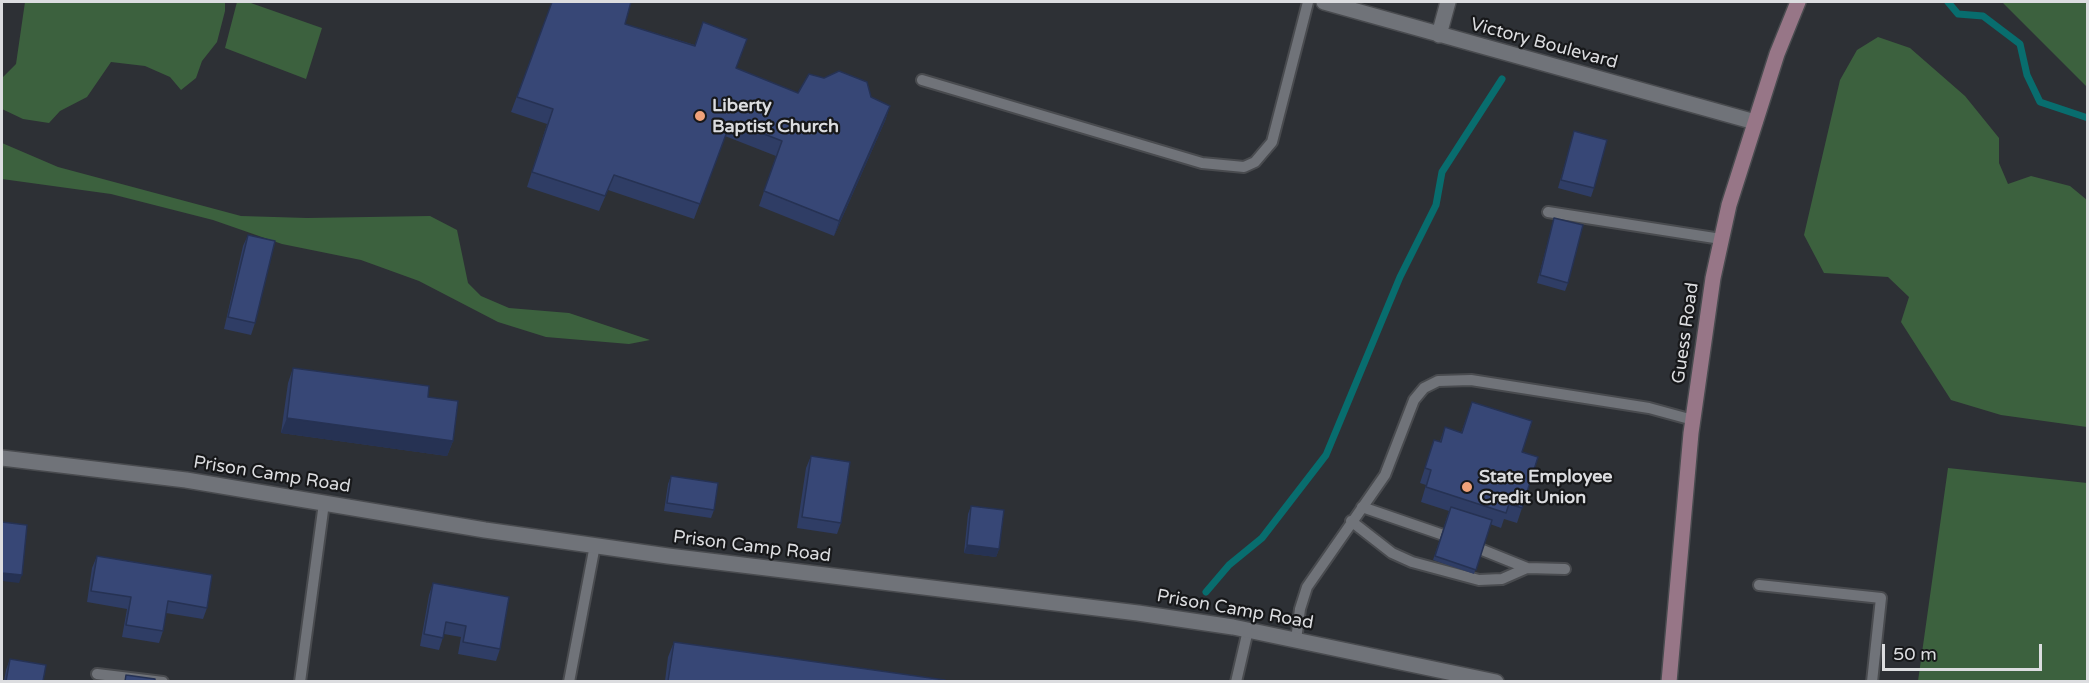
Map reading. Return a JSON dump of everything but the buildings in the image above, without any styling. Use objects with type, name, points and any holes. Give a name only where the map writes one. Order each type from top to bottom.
[{"type":"main road","name":"Guess Road","points":[[1669,681],[1693,420],[1713,278],[1729,206],[1777,54],[1798,2]]},
{"type":"street","name":"Victory Boulevard","points":[[1324,2],[1755,122]]},
{"type":"street","points":[[1439,35],[1448,2]]},
{"type":"street","name":"Prison Camp Road","points":[[2,458],[186,480],[595,545],[1138,613],[1248,630],[1496,681]]},
{"type":"lane","points":[[922,80],[1202,163],[1244,167],[1255,162],[1272,142],[1308,2]]},
{"type":"lane","points":[[1548,212],[1721,239]]},
{"type":"lane","points":[[1296,640],[1300,609],[1307,586],[1385,475],[1414,400],[1425,388],[1438,381],[1471,380],[1649,408],[1693,420]]},
{"type":"lane","points":[[300,681],[324,503]]},
{"type":"lane","points":[[1362,507],[1489,551],[1527,567],[1565,569]]},
{"type":"lane","points":[[1351,522],[1392,553],[1412,562],[1479,580],[1502,579],[1527,567]]},
{"type":"lane","points":[[569,681],[595,545]]},
{"type":"lane","points":[[1759,585],[1881,598],[1872,681]]},
{"type":"lane","points":[[1236,681],[1248,630]]},
{"type":"lane","points":[[97,675],[164,681]]},
{"type":"green space","points":[[25,2],[225,2],[225,11],[217,42],[202,61],[196,78],[181,90],[170,77],[145,66],[111,62],[87,97],[60,111],[49,123],[23,119],[2,109],[2,78],[16,64]]},
{"type":"green space","points":[[237,2],[248,2],[322,28],[306,79],[225,48]]},
{"type":"green space","points":[[2002,2],[2087,2],[2087,87]]},
{"type":"green space","points":[[1878,37],[1910,48],[1965,96],[1999,138],[1999,163],[2008,184],[2031,176],[2070,186],[2087,200],[2087,427],[2001,415],[1951,400],[1901,322],[1909,297],[1888,277],[1824,273],[1804,235],[1840,80],[1857,50]]},
{"type":"green space","points":[[2,143],[58,167],[241,216],[307,218],[430,216],[457,230],[468,283],[481,296],[509,308],[569,313],[650,340],[629,344],[546,337],[498,322],[419,281],[361,260],[282,244],[213,220],[111,194],[2,179]]},
{"type":"green space","points":[[1948,468],[2087,483],[2087,681],[1918,681]]},
{"type":"waterway","points":[[1948,2],[1958,14],[1983,16],[2020,44],[2027,75],[2040,102],[2088,118]]},
{"type":"waterway","points":[[1206,592],[1229,565],[1262,538],[1326,455],[1400,277],[1436,205],[1442,172],[1502,79]]},
{"type":"place","name":"Liberty Baptist Church","points":[[700,116]]},
{"type":"place","name":"State Employee Credit Union","points":[[1467,487]]}]
